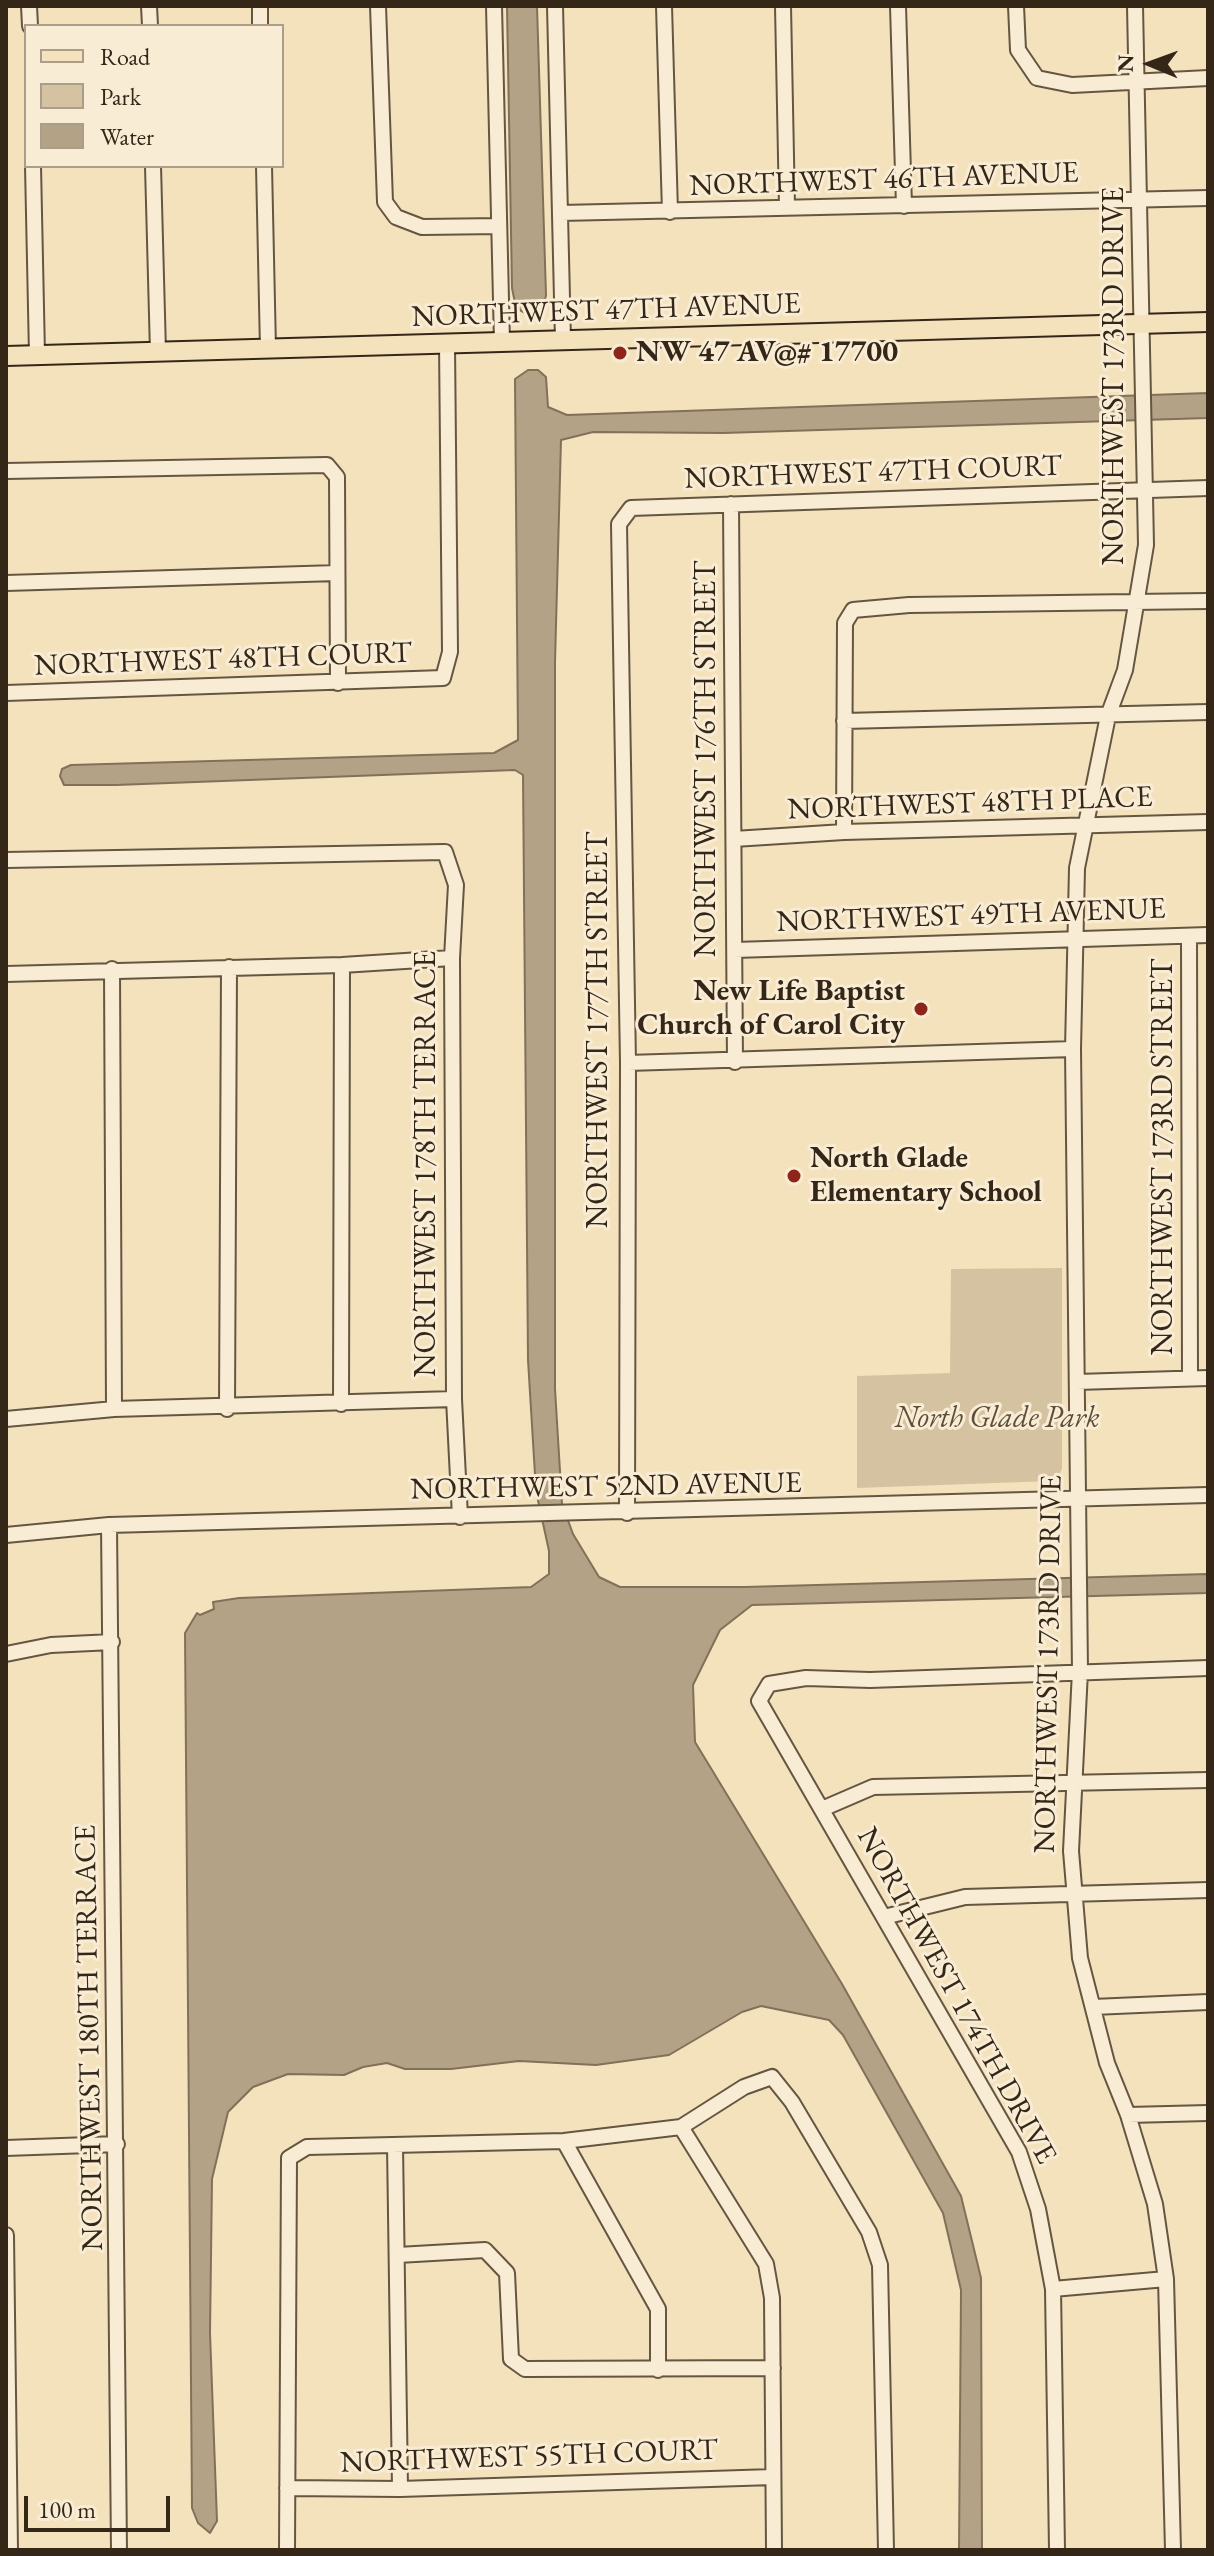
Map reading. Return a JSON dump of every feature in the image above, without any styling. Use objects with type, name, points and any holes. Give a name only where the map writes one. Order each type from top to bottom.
[{"type":"main road","name":"NORTHWEST 47TH AVENUE","points":[[6,356],[1208,322]]},
{"type":"street","points":[[378,6],[385,202],[396,217],[422,227],[499,226]]},
{"type":"street","points":[[494,6],[502,342]]},
{"type":"street","points":[[555,6],[563,340]]},
{"type":"street","points":[[664,6],[670,212]]},
{"type":"street","points":[[783,6],[787,207]]},
{"type":"street","points":[[898,6],[904,206]]},
{"type":"street","points":[[1016,6],[1018,50],[1037,78],[1072,85],[1208,78]]},
{"type":"street","name":"NORTHWEST 173RD DRIVE","points":[[1135,6],[1142,199],[1146,545],[1125,670],[1108,716],[1077,868],[1073,1049],[1080,1671],[1077,1784],[1071,1851],[1080,1958],[1107,2063],[1128,2115],[1155,2204],[1166,2279],[1173,2550]]},
{"type":"street","points":[[33,168],[37,355]]},
{"type":"street","points":[[153,168],[158,352]]},
{"type":"street","points":[[264,168],[268,349]]},
{"type":"street","name":"NORTHWEST 46TH AVENUE","points":[[561,213],[1208,198]]},
{"type":"street","name":"NORTHWEST 48TH COURT","points":[[6,693],[443,678],[450,652],[447,344]]},
{"type":"street","points":[[6,471],[327,465],[337,477],[338,683]]},
{"type":"street","name":"NORTHWEST 47TH COURT","points":[[620,548],[619,524],[631,508],[1208,488]]},
{"type":"street","name":"NORTHWEST 176TH STREET","points":[[731,504],[735,1062]]},
{"type":"street","name":"NORTHWEST 177TH STREET","points":[[620,548],[628,1063],[627,1513]]},
{"type":"street","points":[[6,583],[337,573]]},
{"type":"street","points":[[844,832],[845,623],[853,610],[909,605],[1208,601]]},
{"type":"street","points":[[844,721],[1208,712]]},
{"type":"street","name":"NORTHWEST 48TH PLACE","points":[[734,839],[844,832],[1208,822]]},
{"type":"street","name":"NORTHWEST 178TH TERRACE","points":[[6,860],[445,852],[456,885],[452,958],[454,1399],[460,1517]]},
{"type":"street","name":"NORTHWEST 49TH AVENUE","points":[[735,950],[1208,935]]},
{"type":"street","name":"NORTHWEST 173RD STREET","points":[[1189,936],[1190,1378]]},
{"type":"street","points":[[6,974],[342,965],[452,958]]},
{"type":"street","points":[[341,1404],[342,965]]},
{"type":"street","points":[[227,1409],[229,967]]},
{"type":"street","points":[[112,969],[114,1409]]},
{"type":"street","points":[[628,1063],[1073,1049]]},
{"type":"street","points":[[1077,1382],[1208,1378]]},
{"type":"street","points":[[6,1419],[114,1409],[227,1409],[454,1399]]},
{"type":"street","name":"NORTHWEST 52ND AVENUE","points":[[6,1535],[109,1525],[1208,1495]]},
{"type":"street","name":"NORTHWEST 180TH TERRACE","points":[[109,1525],[119,2550]]},
{"type":"street","points":[[6,1654],[51,1645],[112,1642]]},
{"type":"street","points":[[1080,1671],[1208,1668]]},
{"type":"street","name":"NORTHWEST 174TH DRIVE","points":[[1057,2550],[1053,2289],[1038,2209],[1019,2152],[822,1809],[769,1724],[759,1701],[769,1684],[806,1678],[870,1680],[1080,1671]]},
{"type":"street","points":[[822,1809],[873,1787],[1208,1780]]},
{"type":"street","points":[[884,1917],[965,1897],[1208,1890]]},
{"type":"street","points":[[1093,2007],[1208,2002]]},
{"type":"street","points":[[287,2550],[289,2158],[307,2147],[564,2141],[681,2127],[744,2087],[772,2077],[792,2102],[869,2232],[880,2265],[886,2550]]},
{"type":"street","points":[[1128,2115],[1208,2113]]},
{"type":"street","points":[[681,2127],[766,2264],[772,2298],[774,2550]]},
{"type":"street","points":[[564,2141],[658,2309],[658,2370]]},
{"type":"street","points":[[6,2148],[117,2144]]},
{"type":"street","points":[[395,2145],[400,2489]]},
{"type":"street","points":[[6,2235],[10,2550]]},
{"type":"street","points":[[398,2255],[485,2250],[507,2273],[511,2359],[525,2369],[773,2368]]},
{"type":"street","points":[[1053,2289],[1166,2279]]},
{"type":"street","name":"NORTHWEST 55TH COURT","points":[[287,2488],[400,2489],[773,2477]]},
{"type":"green space","name":"North Glade Park","points":[[1062,1268],[1062,1468],[1059,1476],[1051,1481],[857,1488],[857,1376],[950,1373],[951,1269]]},
{"type":"water","points":[[507,6],[537,6],[546,295],[544,305],[536,313],[527,314],[516,308],[512,288]]},
{"type":"water","points":[[528,370],[538,370],[546,377],[548,407],[567,415],[1208,393],[1208,418],[723,433],[593,432],[561,440],[555,662],[555,1389],[562,1504],[573,1534],[599,1577],[620,1587],[745,1587],[1208,1574],[1208,1593],[752,1605],[720,1630],[693,1685],[695,1742],[842,1984],[961,2196],[981,2278],[982,2550],[959,2550],[961,2290],[943,2213],[843,2035],[829,2020],[761,2006],[742,2012],[669,2055],[596,2065],[519,2061],[451,2069],[405,2069],[387,2063],[363,2067],[344,2075],[288,2074],[253,2087],[228,2112],[212,2179],[210,2333],[217,2521],[210,2533],[198,2523],[192,2508],[185,1633],[197,1613],[200,1615],[214,1609],[213,1602],[239,1598],[531,1587],[549,1574],[549,1551],[536,1491],[528,1360],[523,775],[515,770],[116,785],[64,785],[60,776],[62,769],[71,765],[494,753],[518,740],[515,379]]},
{"type":"place","name":"NW 47 AV@# 17700","points":[[620,353]]},
{"type":"place","name":"New Life Baptist Church of Carol City","points":[[921,1009]]},
{"type":"place","name":"North Glade Elementary School","points":[[794,1176]]}]
